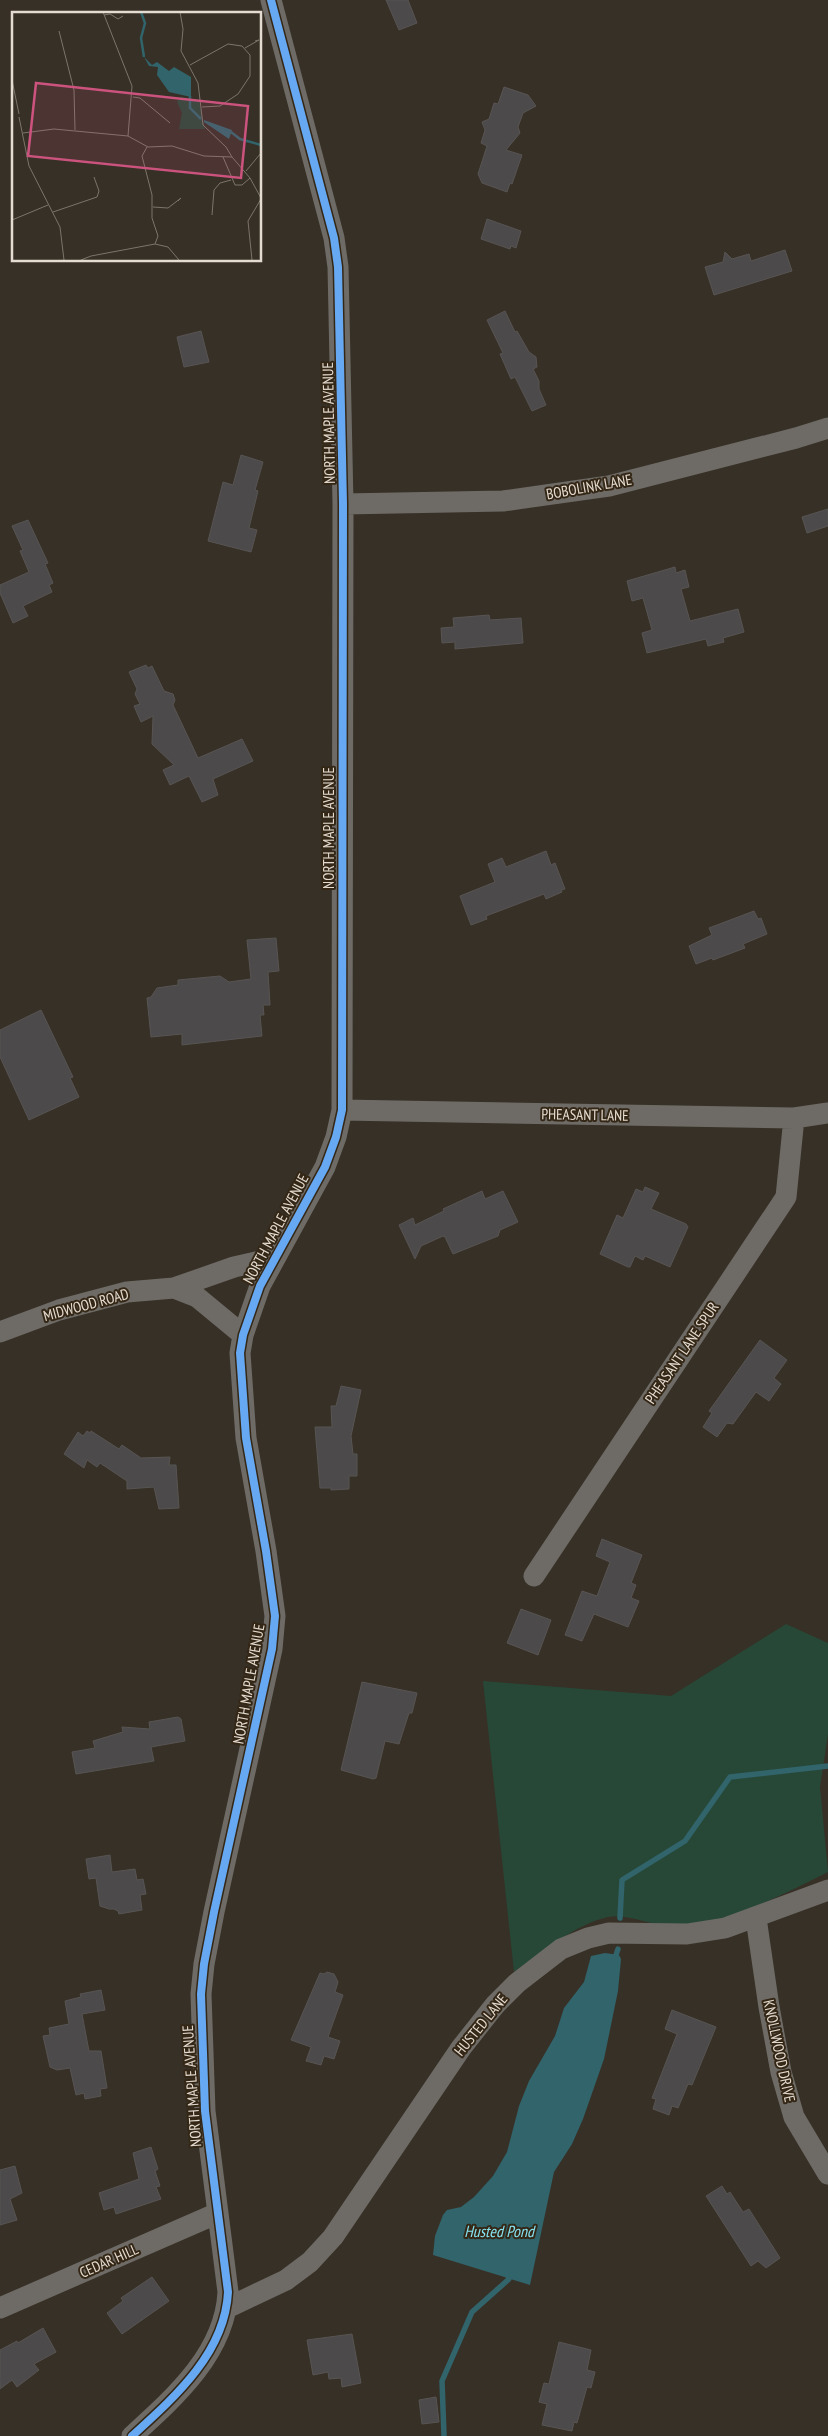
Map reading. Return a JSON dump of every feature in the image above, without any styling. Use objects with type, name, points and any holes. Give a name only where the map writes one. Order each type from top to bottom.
[{"type":"street","name":"NORTH MAPLE AVENUE","points":[[132,2436],[167,2405],[198,2368],[213,2346],[224,2322],[227,2308],[228,2292],[204,2103],[201,1994],[204,1964],[214,1912],[270,1658],[275,1616],[266,1550],[246,1438],[240,1353],[243,1335],[260,1286],[325,1166],[336,1137],[342,1110],[344,504],[338,267],[334,238],[271,0]]},
{"type":"street","name":"BOBOLINK LANE","points":[[344,504],[503,501],[609,486],[828,428]]},
{"type":"street","name":"PHEASANT LANE","points":[[342,1110],[794,1118],[828,1113]]},
{"type":"street","name":"PHEASANT LANE SPUR","points":[[534,1576],[786,1197],[794,1118]]},
{"type":"street","name":"MIDWOOD ROAD","points":[[0,1332],[59,1310],[118,1294],[174,1288],[234,1268],[274,1258]]},
{"type":"street","name":"MIDWOOD ROAD","points":[[174,1288],[197,1297],[243,1335]]},
{"type":"street","name":"HUSTED LANE","points":[[227,2308],[286,2280],[310,2262],[333,2237],[461,2048],[495,2005],[517,1983],[561,1949],[588,1938],[609,1933],[687,1934],[726,1928],[828,1890]]},
{"type":"street","name":"KNOLLWOOD DRIVE","points":[[756,1918],[769,2008],[781,2072],[794,2117],[828,2174]]},
{"type":"street","name":"CEDAR HILL","points":[[0,2308],[218,2213]]},
{"type":"green space","points":[[786,1624],[828,1643],[828,1734],[820,1787],[828,1872],[753,1908],[712,1921],[672,1926],[615,1916],[595,1921],[571,1933],[514,1972],[483,1681],[671,1696]]},
{"type":"water","name":"Husted Pond","points":[[605,1953],[619,1955],[621,1959],[618,1991],[604,2059],[572,2144],[554,2172],[530,2285],[433,2255],[435,2236],[443,2215],[447,2210],[461,2207],[474,2197],[493,2176],[507,2152],[519,2106],[529,2081],[555,2036],[564,2008],[584,1982],[591,1956]]},
{"type":"building","points":[[386,0],[408,0],[417,23],[399,30]]},
{"type":"building","points":[[504,87],[528,95],[536,106],[523,113],[518,127],[520,133],[506,150],[522,155],[512,184],[510,183],[507,192],[482,183],[478,174],[487,146],[481,143],[485,130],[482,122],[489,119],[494,103],[498,104]]},
{"type":"building","points":[[487,219],[521,231],[516,248],[511,246],[510,249],[481,239]]},
{"type":"building","points":[[785,250],[792,271],[714,295],[705,267],[723,262],[725,252],[732,259],[749,254],[751,261]]},
{"type":"building","points":[[505,311],[515,332],[517,331],[529,352],[536,357],[537,367],[533,369],[539,381],[539,389],[546,405],[532,411],[515,377],[511,379],[500,354],[503,353],[487,320]]},
{"type":"building","points":[[201,331],[209,362],[184,367],[177,337]]},
{"type":"building","points":[[241,455],[263,462],[255,490],[258,491],[249,528],[257,530],[251,552],[208,541],[223,482],[233,485]]},
{"type":"building","points":[[828,509],[828,526],[807,533],[802,517]]},
{"type":"building","points":[[28,520],[48,563],[45,564],[53,583],[49,585],[52,592],[23,606],[28,616],[13,623],[0,593],[0,585],[29,572],[20,551],[23,550],[12,526]]},
{"type":"building","points":[[675,567],[676,573],[685,570],[689,587],[681,589],[690,621],[738,609],[744,632],[723,638],[724,642],[708,646],[706,639],[647,653],[642,633],[652,630],[643,598],[632,601],[627,581]]},
{"type":"building","points":[[489,615],[490,620],[521,618],[523,643],[455,649],[455,642],[442,643],[441,628],[454,627],[453,618]]},
{"type":"building","points":[[146,665],[148,668],[152,666],[164,691],[173,694],[175,700],[173,705],[198,758],[242,739],[253,761],[213,779],[218,795],[202,802],[189,776],[170,785],[163,770],[174,765],[152,744],[153,716],[141,722],[134,706],[140,704],[135,694],[137,689],[129,672]]},
{"type":"building","points":[[546,851],[551,865],[555,863],[565,889],[561,890],[562,892],[546,899],[544,894],[486,916],[487,919],[471,925],[460,896],[495,882],[488,864],[502,858],[506,867]]},
{"type":"building","points":[[754,911],[758,919],[761,918],[767,934],[743,944],[745,948],[696,964],[689,946],[712,935],[709,928]]},
{"type":"building","points":[[276,938],[279,971],[268,972],[270,1005],[263,1005],[264,1015],[260,1015],[262,1036],[182,1045],[182,1034],[151,1037],[147,998],[151,997],[157,988],[178,985],[178,980],[220,976],[229,982],[251,979],[247,940]]},
{"type":"building","points":[[41,1010],[73,1077],[70,1078],[79,1097],[29,1120],[0,1057],[0,1030]]},
{"type":"building","points":[[645,1187],[659,1193],[651,1209],[686,1224],[688,1227],[670,1267],[645,1256],[643,1260],[635,1256],[630,1267],[628,1267],[600,1254],[617,1215],[623,1218],[636,1189],[643,1192]]},
{"type":"building","points":[[482,1191],[485,1199],[503,1191],[518,1222],[500,1230],[498,1236],[453,1254],[443,1236],[421,1246],[415,1259],[399,1225],[413,1218],[415,1225],[444,1211],[443,1209]]},
{"type":"building","points":[[760,1340],[787,1360],[774,1378],[781,1384],[769,1401],[756,1392],[733,1424],[727,1423],[717,1437],[703,1427],[712,1413],[709,1411]]},
{"type":"building","points":[[341,1386],[361,1390],[351,1436],[353,1454],[357,1454],[357,1476],[349,1476],[349,1489],[331,1490],[331,1488],[320,1488],[315,1427],[332,1427],[331,1406],[336,1406]]},
{"type":"building","points":[[87,1431],[90,1433],[91,1431],[119,1449],[122,1445],[141,1458],[170,1457],[169,1465],[176,1465],[179,1508],[159,1509],[154,1487],[127,1489],[127,1481],[100,1463],[97,1467],[87,1460],[84,1468],[64,1454],[78,1432],[83,1436]]},
{"type":"building","points":[[602,1539],[642,1555],[631,1583],[636,1585],[631,1598],[639,1601],[628,1627],[594,1614],[582,1641],[565,1635],[582,1591],[597,1596],[610,1562],[596,1556]]},
{"type":"building","points":[[521,1609],[551,1620],[538,1655],[507,1643]]},
{"type":"building","points":[[362,1682],[417,1693],[412,1713],[409,1713],[399,1744],[385,1741],[376,1778],[373,1779],[341,1770]]},
{"type":"building","points":[[178,1717],[181,1719],[185,1741],[151,1747],[154,1761],[76,1774],[72,1752],[95,1748],[93,1741],[123,1732],[122,1727],[150,1729],[149,1722]]},
{"type":"building","points":[[110,1855],[112,1872],[135,1869],[137,1880],[143,1879],[146,1894],[140,1895],[142,1910],[119,1914],[114,1909],[100,1906],[96,1878],[89,1879],[86,1859]]},
{"type":"building","points":[[327,1972],[334,1974],[338,1982],[335,1992],[343,1995],[328,2037],[340,2041],[334,2059],[324,2056],[321,2065],[306,2061],[311,2047],[291,2040],[320,1973],[324,1974]]},
{"type":"building","points":[[101,1990],[105,2010],[82,2014],[89,2051],[101,2051],[107,2088],[100,2089],[101,2096],[85,2099],[84,2093],[76,2095],[70,2068],[57,2070],[50,2067],[43,2036],[50,2035],[49,2028],[69,2024],[65,2001],[81,1997],[80,1994]]},
{"type":"building","points":[[672,2010],[716,2027],[692,2085],[688,2084],[678,2108],[672,2106],[669,2115],[653,2109],[656,2099],[652,2098],[677,2034],[665,2029]]},
{"type":"building","points":[[151,2147],[158,2169],[155,2171],[160,2186],[156,2187],[161,2199],[116,2214],[114,2207],[104,2210],[99,2193],[139,2179],[133,2153]]},
{"type":"building","points":[[15,2166],[22,2193],[10,2199],[17,2220],[0,2225],[0,2170]]},
{"type":"building","points":[[722,2186],[727,2194],[730,2192],[743,2212],[749,2209],[780,2258],[766,2268],[758,2261],[751,2266],[706,2196]]},
{"type":"building","points":[[152,2277],[169,2301],[122,2334],[107,2313],[123,2301],[121,2298]]},
{"type":"building","points":[[43,2328],[56,2352],[34,2364],[39,2370],[17,2387],[12,2380],[0,2389],[0,2350],[17,2341],[18,2343]]},
{"type":"building","points":[[352,2334],[361,2383],[342,2387],[341,2378],[329,2379],[328,2372],[313,2375],[307,2340]]},
{"type":"building","points":[[559,2342],[591,2350],[587,2370],[595,2372],[591,2388],[587,2387],[577,2423],[574,2422],[572,2431],[542,2425],[547,2404],[539,2402],[544,2383],[549,2384]]},
{"type":"building","points":[[436,2397],[439,2422],[422,2424],[419,2400]]},
{"type":"waterway","points":[[620,1918],[622,1880],[685,1841],[730,1777],[828,1766]]},
{"type":"waterway","points":[[614,1961],[618,1949]]},
{"type":"waterway","points":[[444,2436],[442,2381],[472,2312],[509,2279],[507,2272]]},
{"type":"cycle path","points":[[132,2436],[165,2406],[195,2372],[208,2354],[218,2335],[225,2314],[228,2292],[205,2111],[201,1994],[204,1964],[214,1912],[272,1649],[275,1616],[266,1551],[246,1438],[240,1353],[243,1335],[260,1286],[325,1167],[336,1137],[342,1110],[343,504],[338,267],[334,238],[271,0]]}]
